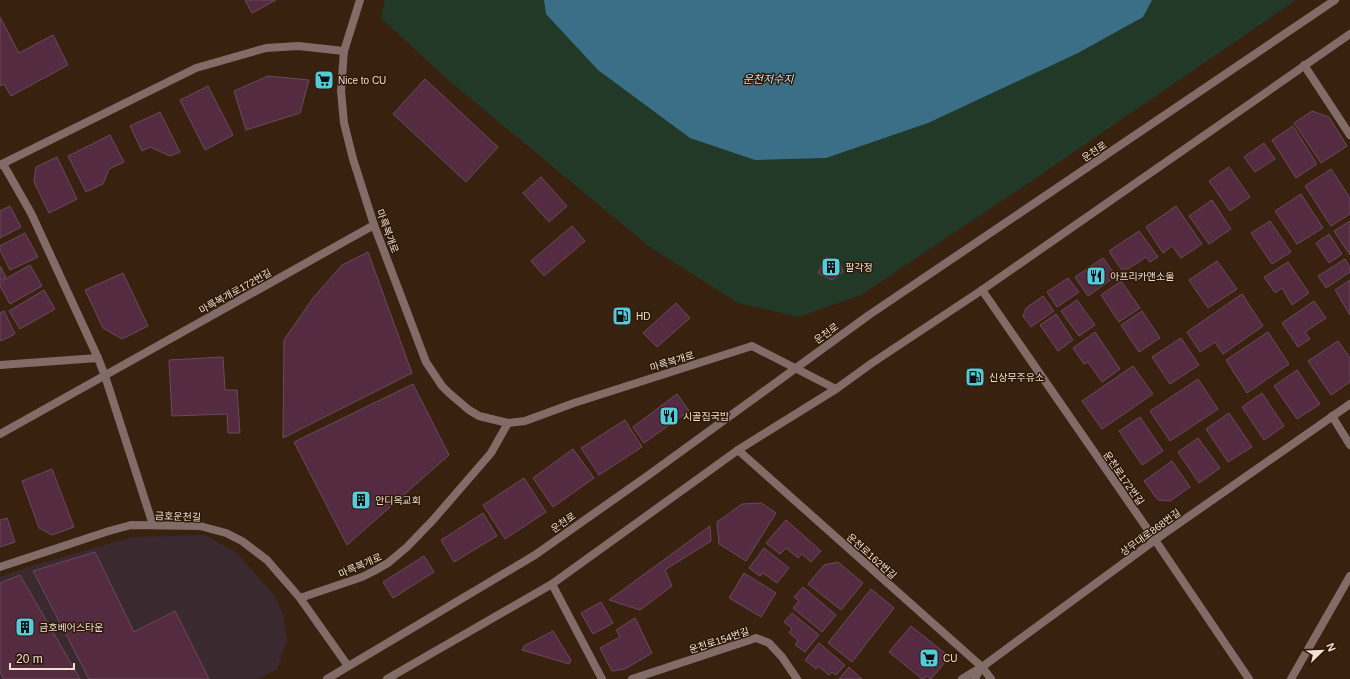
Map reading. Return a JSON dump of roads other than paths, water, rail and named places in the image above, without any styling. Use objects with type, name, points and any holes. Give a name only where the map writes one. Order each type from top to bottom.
[{"type":"street","name":"마륵복개로","points":[[360,0],[344,51],[341,91],[344,123],[353,159],[374,224],[426,362],[449,394],[479,416],[508,423],[525,421],[574,403],[752,346],[836,389]]},
{"type":"street","name":"운천로","points":[[327,679],[535,555],[650,474],[869,315],[1336,0]]},
{"type":"street","points":[[387,679],[552,584],[738,450],[836,389],[872,363],[982,290],[1350,34]]},
{"type":"street","points":[[153,525],[98,358],[31,213],[2,164],[196,68],[266,48],[298,46],[344,51]]},
{"type":"street","points":[[1304,65],[1350,135]]},
{"type":"street","name":"마륵복개로172번길","points":[[0,434],[374,224]]},
{"type":"street","name":"운천로172번길","points":[[982,290],[1249,679]]},
{"type":"street","points":[[0,365],[98,358]]},
{"type":"street","name":"상무대로868번길","points":[[962,679],[1155,540],[1350,404]]},
{"type":"street","points":[[1332,416],[1350,445]]},
{"type":"street","name":"마륵복개로","points":[[300,598],[374,572],[388,564],[408,547],[491,453],[508,423]]},
{"type":"street","name":"운천로162번길","points":[[738,450],[982,666],[991,679]]},
{"type":"street","name":"금호운천길","points":[[0,567],[131,525],[200,526],[226,533],[242,541],[267,560],[300,598],[348,666]]},
{"type":"street","points":[[1291,679],[1350,576]]},
{"type":"street","points":[[552,584],[602,679]]},
{"type":"street","name":"운천로154번길","points":[[632,679],[756,638],[769,643],[782,657],[797,679]]},
{"type":"street","name":"상무대로868번길","points":[[975,679],[982,666]]},
{"type":"water","name":"운천저수지","points":[[544,0],[1152,0],[1143,17],[1078,53],[928,123],[826,158],[755,160],[690,138],[598,70],[546,14]]},
{"type":"place","name":"Nice to CU","points":[[324,80]]},
{"type":"place","name":"팔각정","points":[[831,267]]},
{"type":"place","name":"아프리카앤소울","points":[[1096,276]]},
{"type":"place","name":"HD","points":[[622,316]]},
{"type":"place","name":"신상무주유소","points":[[975,377]]},
{"type":"place","name":"시골집국밥","points":[[669,416]]},
{"type":"place","name":"안디옥교회","points":[[361,500]]},
{"type":"place","name":"금호베어스타운","points":[[25,627]]},
{"type":"place","name":"CU","points":[[929,658]]}]
